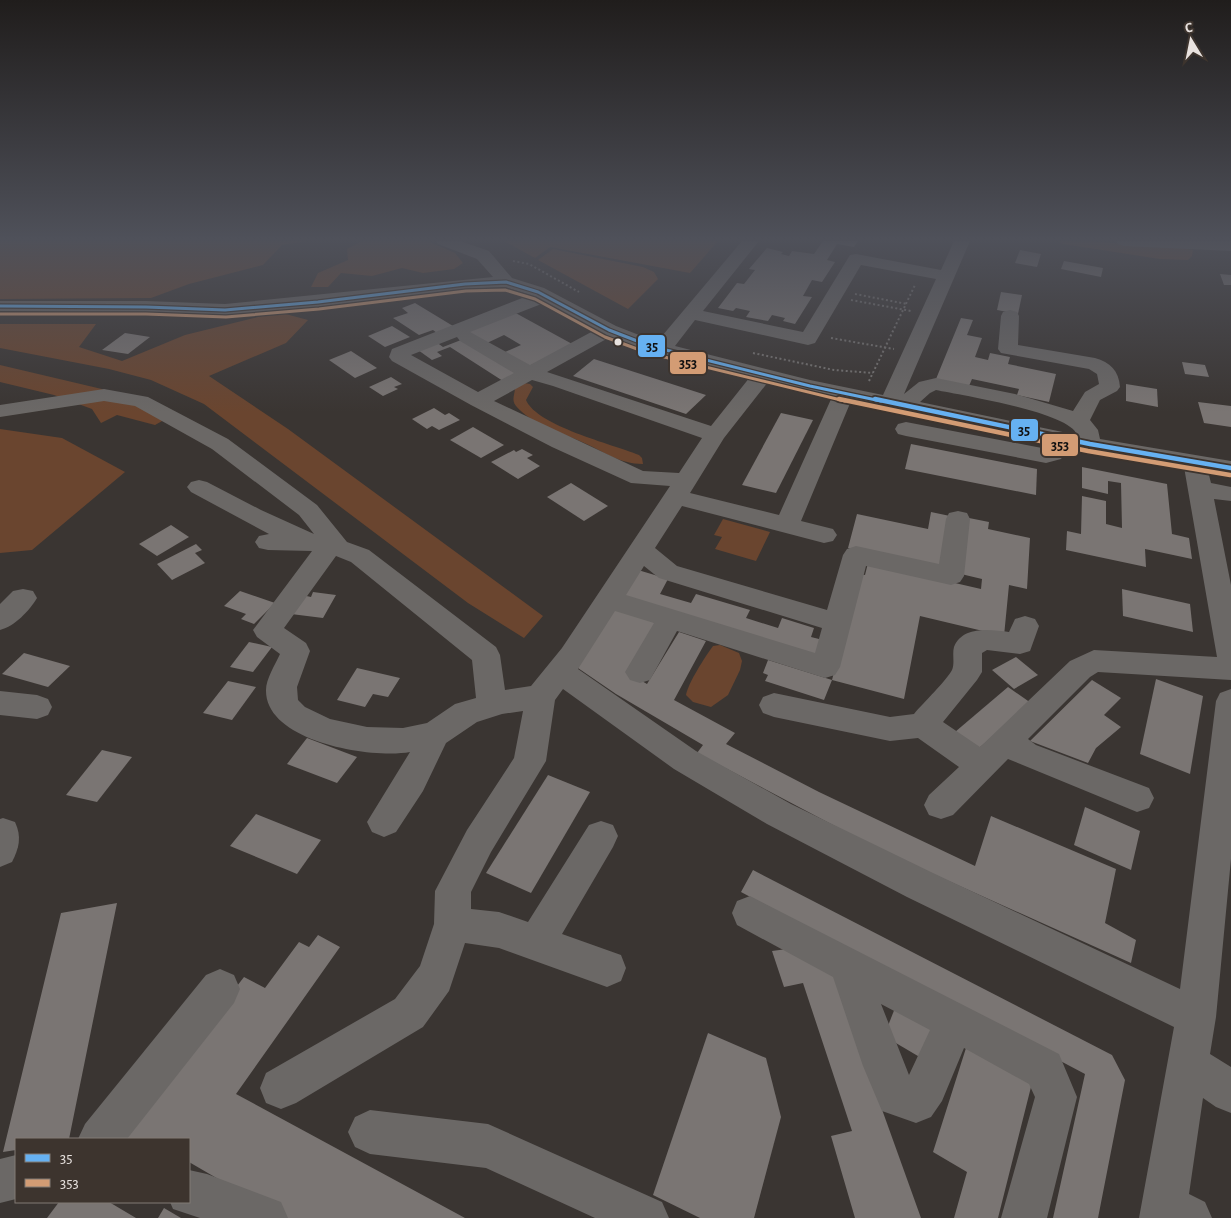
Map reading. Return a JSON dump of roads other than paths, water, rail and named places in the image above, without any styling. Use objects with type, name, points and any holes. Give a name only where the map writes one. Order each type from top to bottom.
[{"type":"street","points":[[0,306],[146,307],[224,310],[352,298]]},
{"type":"street","points":[[540,298],[399,353],[399,357],[478,401],[560,442],[640,478],[679,488],[787,525],[824,535]]},
{"type":"street","points":[[548,298],[609,330],[662,349],[763,375],[1054,437],[1231,468]]},
{"type":"street","points":[[662,349],[704,298]]},
{"type":"street","points":[[691,314],[808,339],[833,298]]},
{"type":"street","points":[[898,404],[912,352],[936,298]]},
{"type":"street","points":[[1010,316],[1008,349],[1095,364],[1106,369],[1110,376],[1110,387],[1092,396],[1078,420]]},
{"type":"street","points":[[478,401],[609,330]]},
{"type":"street","points":[[467,337],[529,374],[560,382],[715,435]]},
{"type":"street","points":[[281,1088],[409,1013],[435,977],[453,924],[453,891],[479,841],[530,761],[550,684],[715,435],[763,375]]},
{"type":"street","points":[[898,404],[929,384],[936,384],[1042,406],[1078,420],[1086,427],[1090,444]]},
{"type":"street","points":[[0,411],[104,395],[141,401],[220,444],[308,510],[336,546]]},
{"type":"street","points":[[787,525],[853,395]]},
{"type":"street","points":[[906,429],[1046,456],[1053,454],[1054,437]]},
{"type":"street","points":[[1196,463],[1200,489],[1222,565],[1231,657]]},
{"type":"street","points":[[199,487],[252,516],[304,540]]},
{"type":"street","points":[[1200,489],[1231,494]]},
{"type":"street","points":[[608,599],[824,667],[856,555],[951,576],[958,519]]},
{"type":"street","points":[[268,542],[304,540],[336,546],[360,556],[486,656],[492,705]]},
{"type":"street","points":[[336,546],[325,551],[266,630],[296,651],[281,691],[286,710],[302,723],[335,733],[397,741],[435,734],[466,713],[521,698],[550,684]]},
{"type":"street","points":[[640,550],[668,572],[837,623]]},
{"type":"street","points":[[0,620],[23,598]]},
{"type":"street","points":[[640,672],[670,619]]},
{"type":"street","points":[[923,726],[967,672],[968,648],[982,639],[1020,644],[1024,626]]},
{"type":"street","points":[[941,805],[1080,668],[1094,661],[1231,669]]},
{"type":"street","points":[[550,684],[779,814],[920,885],[1196,1017]]},
{"type":"street","points":[[1171,1214],[1188,1063],[1196,1017],[1231,700]]},
{"type":"street","points":[[0,703],[37,707]]},
{"type":"street","points":[[774,705],[890,728],[923,726],[981,766]]},
{"type":"street","points":[[384,822],[411,781],[435,734]]},
{"type":"street","points":[[1006,741],[1025,754],[1137,798]]},
{"type":"street","points":[[536,943],[601,836]]},
{"type":"street","points":[[750,913],[1044,1068],[1056,1096],[1024,1218]]},
{"type":"street","points":[[453,924],[499,930],[607,968]]},
{"type":"street","points":[[848,965],[884,1066],[897,1096],[916,1102],[928,1086],[955,1021]]},
{"type":"street","points":[[101,1138],[220,989]]},
{"type":"street","points":[[1188,1063],[1231,1092]]},
{"type":"street","points":[[370,1132],[488,1146],[646,1218]]},
{"type":"street","points":[[0,1180],[15,1177]]},
{"type":"street","points":[[190,1193],[207,1197],[265,1218]]}]
